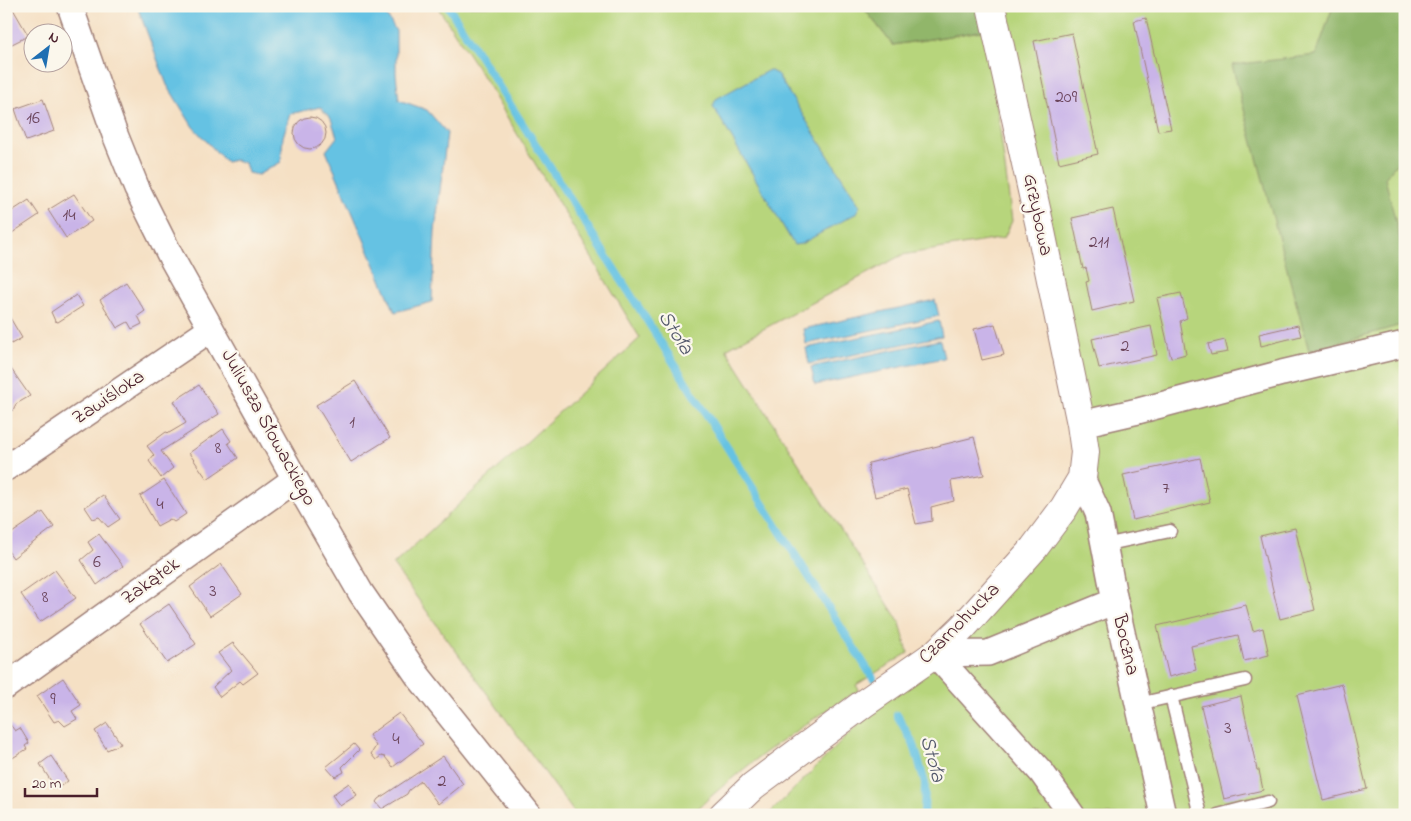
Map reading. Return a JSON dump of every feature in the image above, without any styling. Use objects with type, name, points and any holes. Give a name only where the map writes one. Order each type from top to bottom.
[{"type":"street","name":"Juliusza Słowackiego","points":[[70,6],[114,132],[137,189],[171,257],[361,593],[413,668],[529,815]]},
{"type":"street","name":"Grzybowa","points":[[991,6],[1081,424]]},
{"type":"street","name":"Zawiśloka","points":[[6,468],[212,329]]},
{"type":"street","points":[[1081,424],[1138,411],[1282,372],[1405,344]]},
{"type":"street","name":"Czarnohucka","points":[[723,815],[753,786],[863,704],[935,654],[963,627],[1034,548],[1064,508],[1082,478],[1085,452],[1081,424]]},
{"type":"street","name":"Zakątek","points":[[6,686],[296,478]]},
{"type":"street","name":"Boczna","points":[[1082,478],[1098,513],[1115,601],[1163,815]]},
{"type":"street","points":[[935,654],[988,653],[1115,601]]},
{"type":"street","points":[[935,654],[1042,773],[1072,815]]},
{"type":"lane","points":[[1104,545],[1170,531]]},
{"type":"lane","points":[[1138,704],[1245,680]]},
{"type":"lane","points":[[1171,696],[1200,815]]},
{"type":"lane","points":[[1218,815],[1268,802]]},
{"type":"green space","points":[[437,6],[862,6],[893,45],[987,30],[1012,221],[1004,238],[902,255],[726,349],[900,623],[908,653],[856,685],[859,690],[793,733],[751,764],[691,815],[576,815],[393,565],[640,338],[477,67]]},
{"type":"green space","points":[[862,6],[981,6],[987,30],[893,45]]},
{"type":"green space","points":[[995,6],[1405,6],[1405,815],[768,815],[1098,485]]},
{"type":"green space","points":[[1333,6],[1405,6],[1405,153],[1385,178],[1405,260],[1405,324],[1309,351],[1232,65],[1316,55]]},
{"type":"water","points":[[137,6],[381,6],[396,31],[396,74],[399,100],[427,110],[447,133],[435,231],[432,302],[395,312],[326,151],[337,137],[331,119],[320,107],[290,114],[283,137],[281,162],[258,175],[248,173],[245,163],[235,160],[226,162],[193,127],[167,85]]},
{"type":"water","points":[[769,70],[777,74],[860,206],[855,214],[801,244],[794,245],[713,106],[716,99]]},
{"type":"water","points":[[935,300],[939,316],[806,344],[803,329]]},
{"type":"water","points":[[939,321],[942,336],[809,364],[806,348]]},
{"type":"water","points":[[940,340],[944,358],[815,385],[811,367]]},
{"type":"building","points":[[13,9],[22,25],[22,39],[6,47],[6,13]]},
{"type":"building","points":[[1146,18],[1171,129],[1158,131],[1134,21]]},
{"type":"building","points":[[1072,33],[1098,154],[1059,163],[1034,41]]},
{"type":"building","points":[[43,99],[54,131],[26,141],[15,109]]},
{"type":"building","points":[[310,117],[322,121],[326,133],[322,145],[310,149],[298,145],[294,133],[298,121]]},
{"type":"building","points":[[74,194],[92,221],[66,238],[48,210]]},
{"type":"building","points":[[29,200],[39,215],[6,237],[6,215]]},
{"type":"building","points":[[1113,209],[1134,301],[1092,311],[1086,282],[1089,281],[1086,268],[1083,269],[1072,218]]},
{"type":"building","points":[[126,282],[145,311],[138,316],[142,324],[132,329],[128,322],[117,328],[100,300]]},
{"type":"building","points":[[1181,293],[1187,318],[1180,321],[1186,354],[1171,358],[1157,298]]},
{"type":"building","points":[[76,295],[83,306],[58,322],[55,321],[51,312]]},
{"type":"building","points":[[6,311],[22,338],[11,344],[6,336]]},
{"type":"building","points":[[995,324],[1004,355],[982,360],[974,329]]},
{"type":"building","points":[[1298,325],[1301,336],[1261,346],[1259,334]]},
{"type":"building","points":[[1151,326],[1157,355],[1099,368],[1092,339]]},
{"type":"building","points":[[1225,340],[1228,352],[1211,355],[1208,344]]},
{"type":"building","points":[[9,366],[30,396],[16,404],[13,410],[6,414],[6,369]]},
{"type":"building","points":[[355,381],[390,438],[351,462],[316,405]]},
{"type":"building","points":[[199,385],[219,414],[161,451],[173,468],[161,478],[149,461],[154,455],[147,446],[166,432],[169,433],[186,423],[174,401]]},
{"type":"building","points":[[223,429],[231,441],[228,443],[238,458],[207,479],[189,453]]},
{"type":"building","points":[[974,437],[984,475],[951,481],[954,501],[931,507],[932,521],[916,524],[907,489],[875,497],[868,469],[869,463]]},
{"type":"building","points":[[1200,458],[1210,502],[1133,520],[1123,475]]},
{"type":"building","points":[[164,480],[186,514],[174,522],[170,519],[157,526],[140,496]]},
{"type":"building","points":[[103,495],[120,519],[108,527],[99,517],[93,519],[85,507]]},
{"type":"building","points":[[43,512],[54,527],[13,558],[6,548],[6,532],[9,535]]},
{"type":"building","points":[[1295,528],[1315,610],[1280,619],[1260,536]]},
{"type":"building","points":[[99,534],[123,566],[97,585],[81,560],[93,550],[88,542]]},
{"type":"building","points":[[221,564],[242,594],[210,616],[190,587]]},
{"type":"building","points":[[55,570],[76,598],[40,622],[21,594]]},
{"type":"building","points":[[169,604],[196,644],[167,663],[140,624]]},
{"type":"building","points":[[1246,605],[1253,631],[1263,628],[1269,655],[1244,661],[1238,635],[1191,646],[1196,670],[1169,677],[1157,626]]},
{"type":"building","points":[[233,643],[258,673],[243,684],[240,681],[220,697],[213,687],[231,670],[218,653]]},
{"type":"building","points":[[63,678],[81,705],[72,711],[77,719],[65,726],[59,720],[54,722],[37,696]]},
{"type":"building","points":[[1342,684],[1367,789],[1323,800],[1297,695]]},
{"type":"building","points":[[1241,696],[1263,790],[1224,799],[1201,706]]},
{"type":"building","points":[[399,713],[423,744],[393,767],[385,757],[381,756],[376,760],[371,754],[376,746],[369,735]]},
{"type":"building","points":[[6,719],[15,731],[20,728],[29,743],[25,746],[27,749],[6,762]]},
{"type":"building","points":[[107,723],[121,744],[107,750],[95,731]]},
{"type":"building","points":[[354,744],[359,750],[342,767],[344,772],[335,777],[326,767]]},
{"type":"building","points":[[51,756],[68,781],[56,789],[40,764]]},
{"type":"building","points":[[443,756],[463,784],[438,804],[421,781],[409,790],[407,794],[382,809],[376,802],[378,799]]},
{"type":"building","points":[[349,783],[357,795],[340,806],[332,795]]},
{"type":"waterway","name":"Stoła","points":[[448,6],[873,678]]},
{"type":"waterway","name":"Stoła","points":[[897,715],[914,745],[925,783],[924,815]]}]
